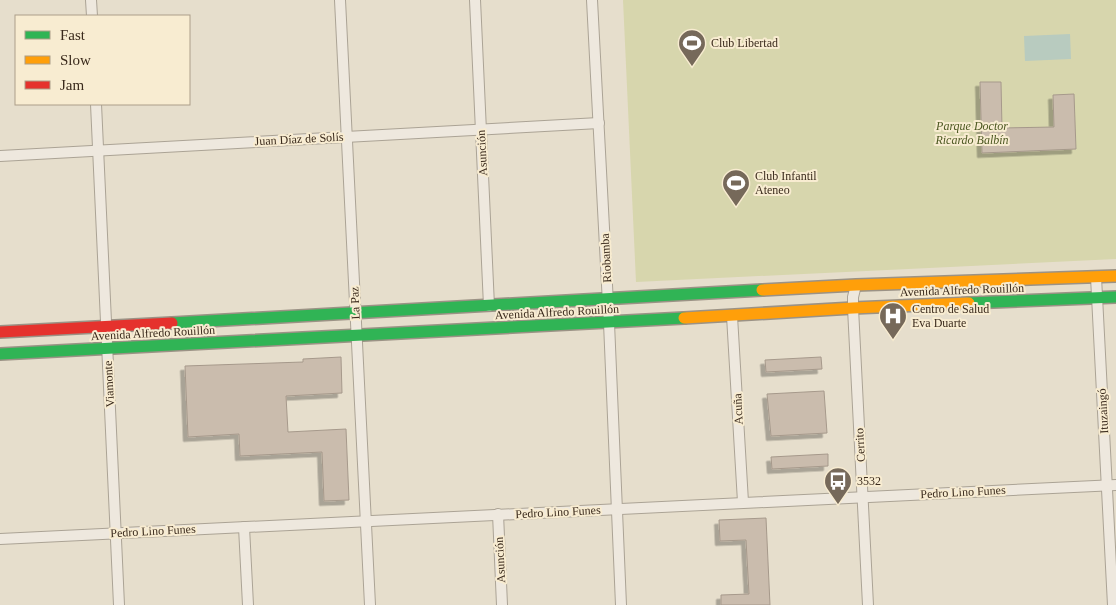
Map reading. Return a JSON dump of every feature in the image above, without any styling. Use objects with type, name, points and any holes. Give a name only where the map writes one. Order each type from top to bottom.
[{"type":"street","points":[[91,0],[92,15]]},
{"type":"street","name":"La Paz","points":[[340,0],[370,605]]},
{"type":"street","name":"Asunción","points":[[475,0],[490,306]]},
{"type":"street","name":"Riobamba","points":[[592,0],[609,318],[621,605]]},
{"type":"street","name":"Viamonte","points":[[96,105],[120,605]]},
{"type":"street","name":"Juan Díaz de Solís","points":[[0,156],[598,123]]},
{"type":"street","name":"Avenida Alfredo Rouillón","points":[[0,332],[856,285],[1116,276]]},
{"type":"street","name":"Ituzaingó","points":[[1096,277],[1111,485],[1113,605]]},
{"type":"street","name":"Cerrito","points":[[856,285],[853,308],[868,605]]},
{"type":"street","name":"Avenida Alfredo Rouillón","points":[[0,354],[356,337],[609,318],[732,316],[853,308],[1116,297]]},
{"type":"street","name":"Acuña","points":[[732,316],[743,502]]},
{"type":"street","name":"Pedro Lino Funes","points":[[0,539],[1111,485]]},
{"type":"street","name":"Asunción","points":[[498,514],[502,605]]},
{"type":"street","points":[[244,527],[248,605]]},
{"type":"green space","name":"Parque Doctor Ricardo Balbín","points":[[623,0],[1116,0],[1116,259],[636,282]]},
{"type":"shaded area","points":[[1070,34],[1071,59],[1025,61],[1024,36]]},
{"type":"building","points":[[980,82],[1001,82],[1002,128],[1054,127],[1053,95],[1074,94],[1076,149],[982,153]]},
{"type":"building","points":[[341,357],[342,393],[286,396],[288,432],[346,429],[349,500],[324,501],[322,452],[240,456],[239,434],[188,437],[185,366],[303,362],[303,359]]},
{"type":"building","points":[[821,357],[822,369],[766,372],[765,360]]},
{"type":"building","points":[[824,391],[827,433],[771,436],[767,394]]},
{"type":"building","points":[[828,454],[828,466],[772,469],[771,457]]},
{"type":"building","points":[[766,518],[770,605],[721,605],[721,595],[749,594],[746,540],[720,541],[719,520]]},
{"type":"traffic: fast","points":[[172,323],[762,290]]},
{"type":"traffic: fast","points":[[969,303],[1116,297]]},
{"type":"traffic: fast","points":[[0,354],[684,318]]},
{"type":"traffic: slow","points":[[762,290],[1116,276]]},
{"type":"traffic: slow","points":[[684,318],[969,303]]},
{"type":"traffic: jam","points":[[0,332],[172,323]]},
{"type":"place","name":"Club Libertad","points":[[692,67]]},
{"type":"place","name":"Club Infantil Ateneo","points":[[736,207]]},
{"type":"place","name":"Centro de Salud Eva Duarte","points":[[893,340]]},
{"type":"place","name":"3532","points":[[838,505]]}]
